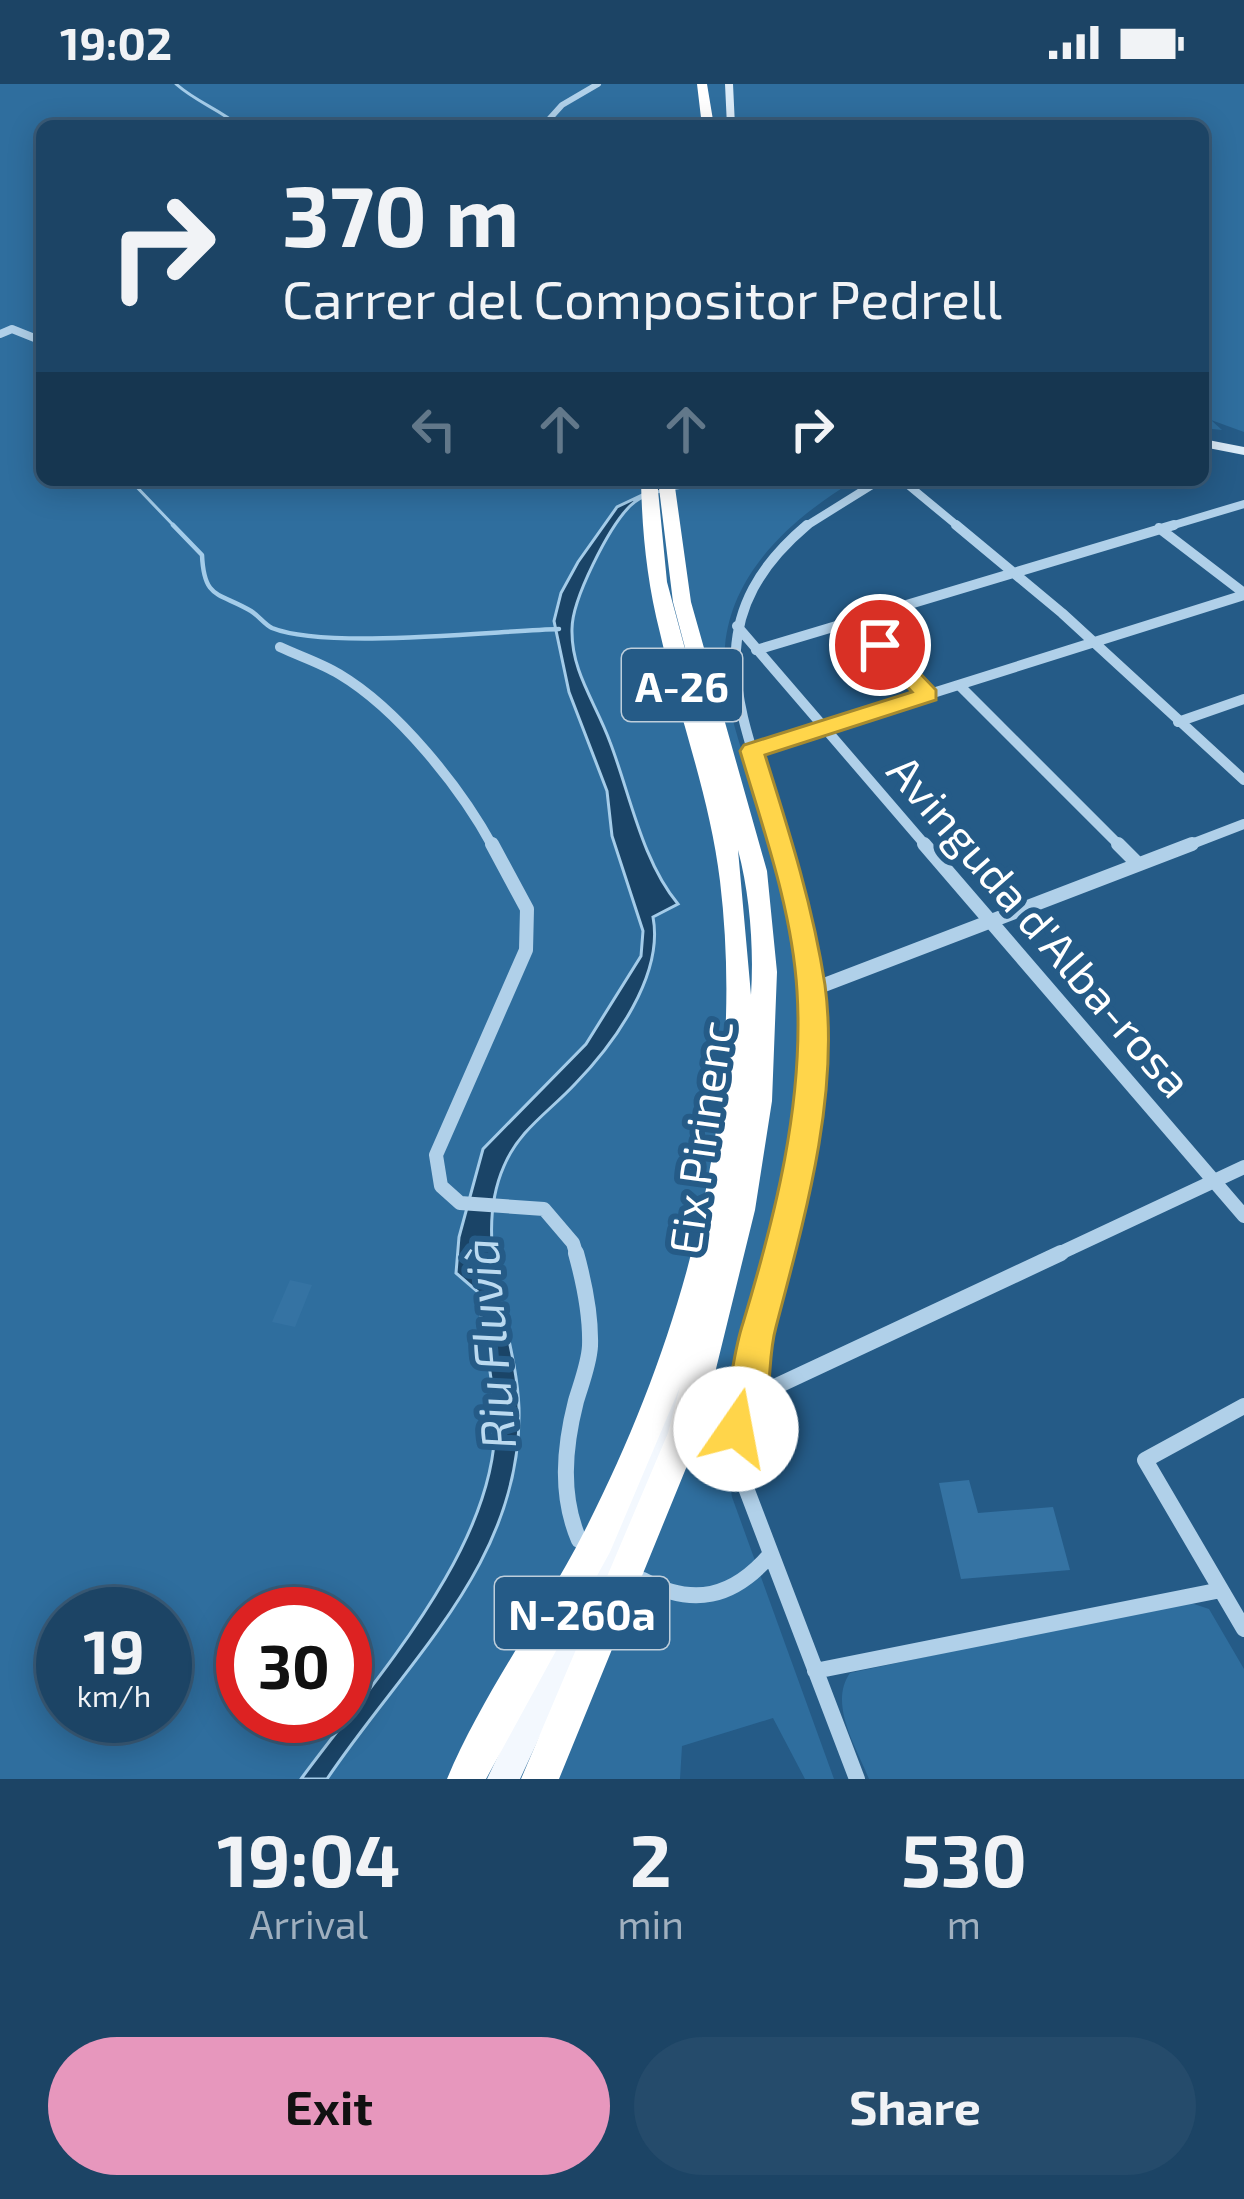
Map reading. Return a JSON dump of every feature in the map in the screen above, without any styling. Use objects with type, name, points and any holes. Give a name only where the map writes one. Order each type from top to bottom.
[{"type":"highway","points":[[691,84],[695,120]]},
{"type":"highway","points":[[702,84],[707,120]]},
{"type":"highway","name":"Eix Pirinenc","points":[[650,486],[660,534]]},
{"type":"highway","name":"Eix Pirinenc","points":[[665,486],[660,534],[662,606],[727,849],[741,985],[734,1117],[699,1329]]},
{"type":"highway","points":[[466,1779],[597,1541],[699,1329]]},
{"type":"highway","points":[[540,1779],[684,1434],[699,1329]]},
{"type":"main road","name":"Eix Pirinenc","points":[[503,1779],[659,1447],[699,1329]]},
{"type":"street","points":[[548,120],[562,105],[598,84]]},
{"type":"street","points":[[730,84],[731,120]]},
{"type":"street","points":[[0,334],[12,329],[36,339]]},
{"type":"street","points":[[1209,432],[1244,438]]},
{"type":"street","points":[[1209,444],[1244,451]]},
{"type":"street","points":[[857,1779],[746,1488],[736,1429],[749,1399],[748,1372],[784,1245],[805,1130],[811,989],[793,884],[752,751],[734,673],[737,626],[750,587],[784,543],[830,506],[868,486]]},
{"type":"street","points":[[909,486],[982,550],[1015,572],[1244,780]]},
{"type":"street","points":[[756,650],[1244,504]]},
{"type":"street","points":[[1159,529],[1244,594]]},
{"type":"street","points":[[752,751],[1244,594]]},
{"type":"street","points":[[856,620],[928,695]]},
{"type":"street","name":"Avinguda d'Alba-rosa","points":[[737,626],[1244,1216]]},
{"type":"street","points":[[280,647],[339,674],[382,706],[475,813],[526,909],[526,950],[436,1155],[441,1186],[460,1203],[544,1208],[573,1243],[584,1283],[590,1349],[572,1416],[565,1480],[566,1510],[579,1540]]},
{"type":"street","points":[[959,685],[1138,864]]},
{"type":"street","points":[[1178,722],[1244,699]]},
{"type":"street","points":[[811,989],[1244,824]]},
{"type":"street","points":[[749,1399],[1244,1167]]},
{"type":"street","points":[[1244,1406],[1144,1460],[1244,1629]]},
{"type":"street","points":[[643,1580],[662,1592],[710,1598],[750,1582],[770,1556]]},
{"type":"street","points":[[815,1671],[1222,1590]]},
{"type":"shaded area","points":[[0,84],[1244,84],[1244,432],[1211,420],[1222,430],[1209,429],[1209,120],[36,120],[36,486],[846,486],[789,529],[753,570],[730,619],[725,646],[733,720],[787,895],[799,1038],[791,1137],[735,1402],[729,1476],[732,1497],[834,1779],[805,1779],[773,1718],[682,1746],[680,1779],[0,1779]]},
{"type":"shaded area","points":[[1185,1601],[1209,1609],[1244,1669],[1244,1779],[869,1779],[843,1712],[844,1685],[850,1673]]},
{"type":"water","name":"Riu Fluvià","points":[[661,486],[686,486],[647,495],[630,506],[593,564],[572,629],[580,673],[610,742],[646,848],[678,904],[653,917],[651,962],[620,1029],[590,1068],[518,1142],[504,1166],[495,1195],[493,1256],[516,1378],[515,1463],[502,1514],[481,1562],[424,1650],[372,1717],[372,1685],[454,1563],[476,1516],[490,1468],[494,1404],[478,1292],[456,1273],[459,1237],[483,1149],[586,1044],[641,956],[643,931],[612,836],[607,791],[569,692],[554,621],[561,593],[617,507]]},
{"type":"water","points":[[328,1743],[352,1743],[327,1779],[301,1779]]},
{"type":"building","points":[[290,1280],[312,1285],[295,1327],[272,1322]]},
{"type":"building","points":[[969,1480],[978,1513],[1053,1507],[1070,1570],[961,1579],[939,1483]]},
{"type":"waterway","points":[[176,84],[231,120]]},
{"type":"waterway","points":[[136,486],[176,528]]},
{"type":"waterway","points":[[173,525],[202,555],[206,580],[215,593],[272,628],[370,639],[559,629]]},
{"type":"route","points":[[736,1429],[739,1413],[749,1399],[748,1372],[784,1245],[805,1130],[811,1049],[811,989],[793,884],[752,751],[928,695],[880,645]]}]
